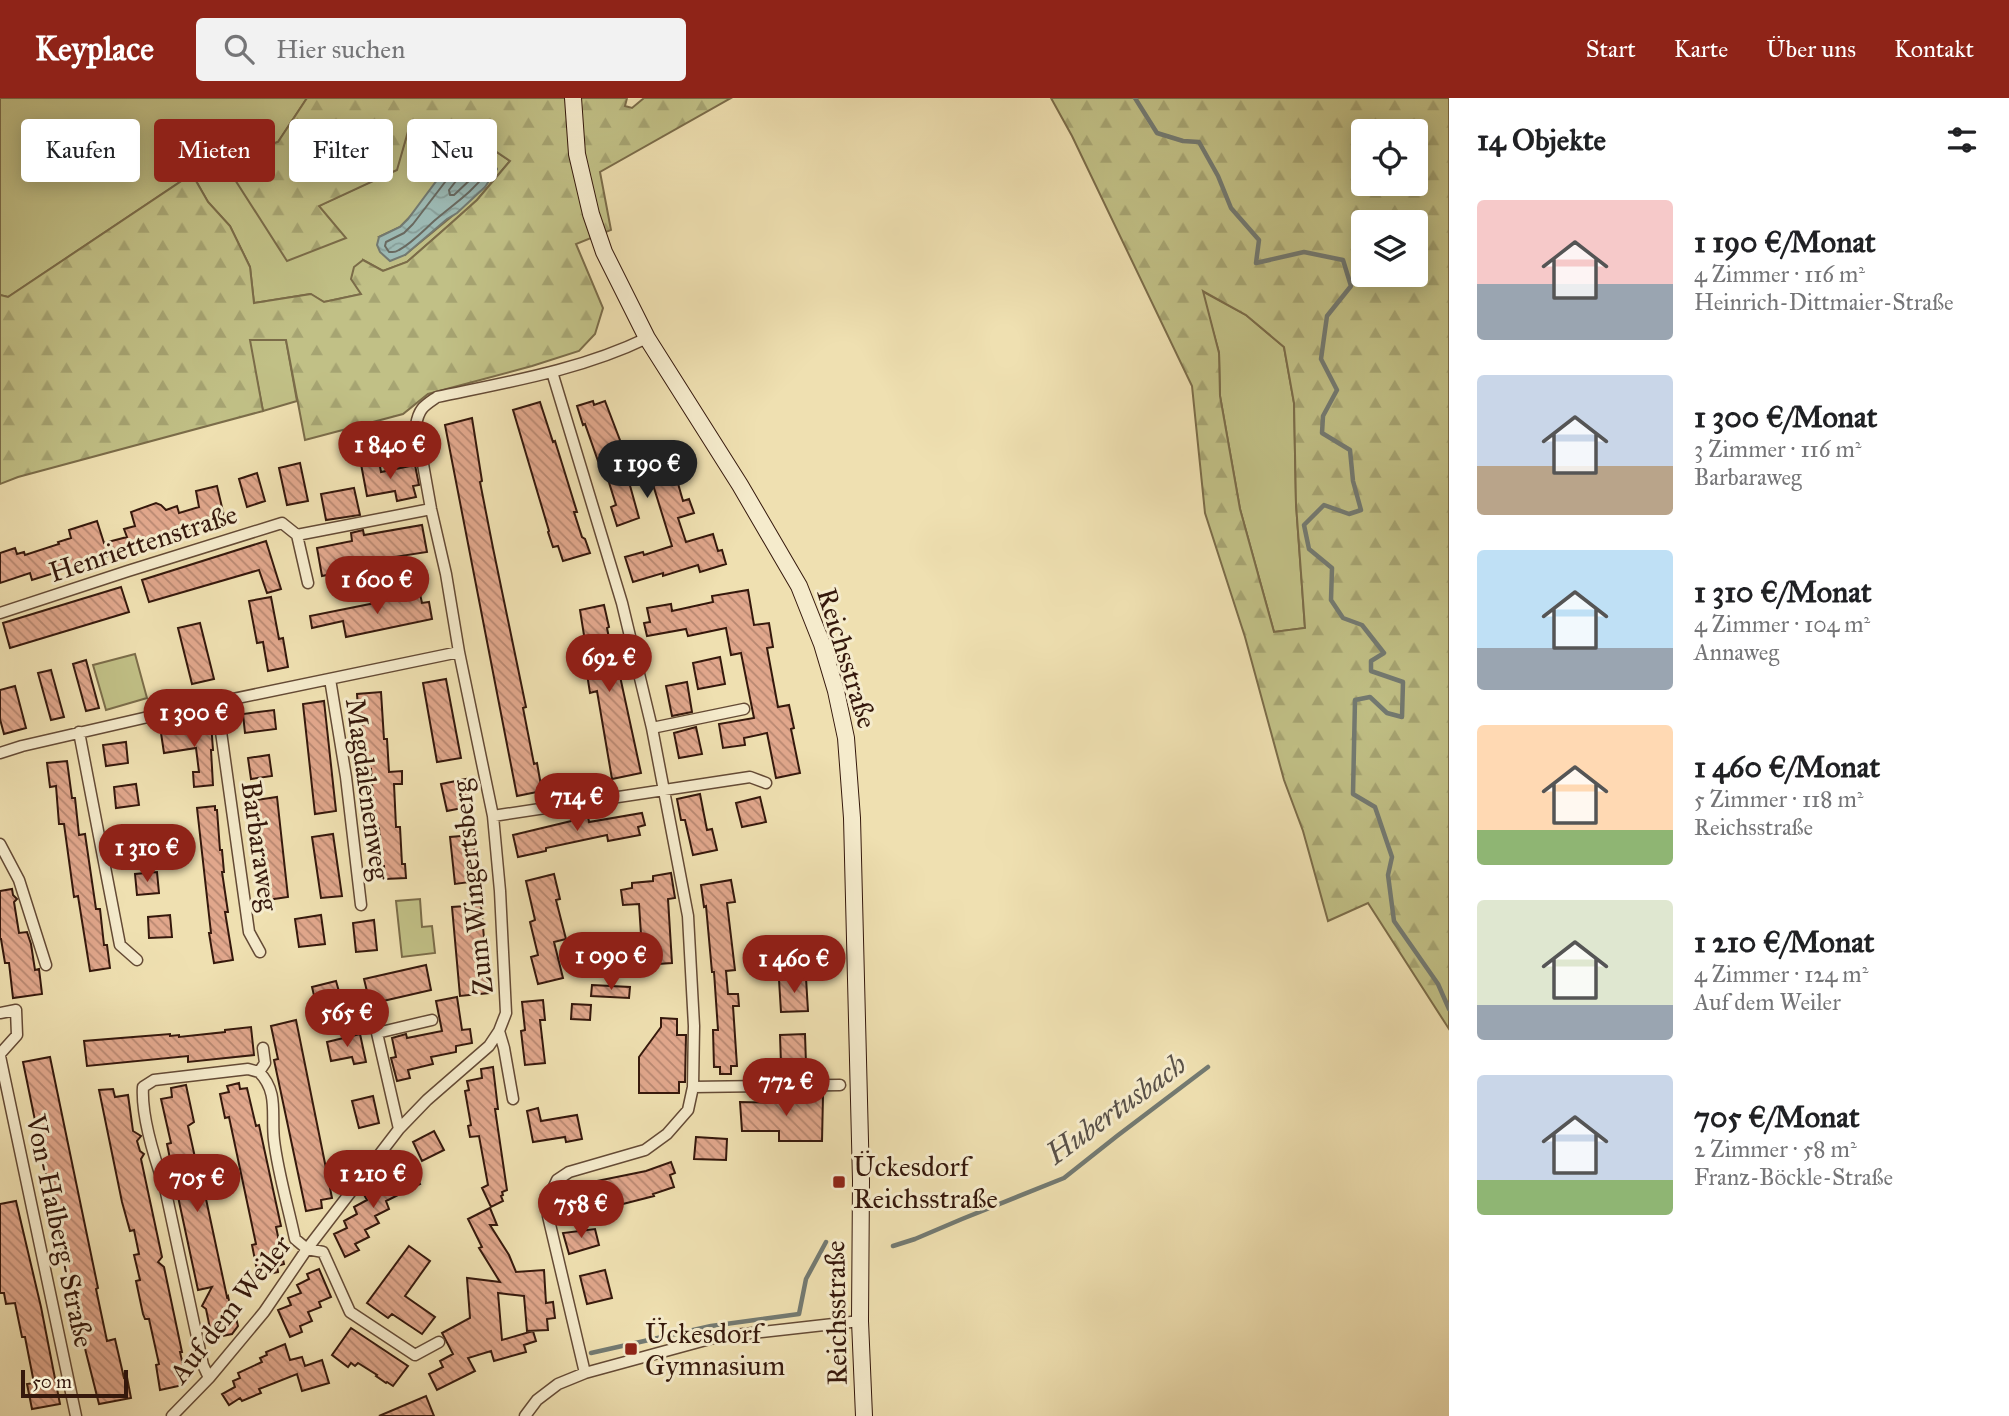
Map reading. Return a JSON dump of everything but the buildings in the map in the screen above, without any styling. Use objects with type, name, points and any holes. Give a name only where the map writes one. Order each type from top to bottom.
[{"type":"main road","name":"Reichsstraße","points":[[573,98],[577,154],[591,214],[604,251],[647,338],[740,485],[799,586],[822,644],[836,691],[846,738],[852,831],[864,1416]]},
{"type":"street","name":"Zum Wingertsberg","points":[[513,1099],[499,1031],[506,1013],[493,816],[416,425],[418,414],[423,407],[437,397],[552,372],[626,348],[647,338]]},
{"type":"street","points":[[552,372],[622,604],[652,727],[688,916],[694,1026],[693,1087],[688,1110],[667,1134],[645,1150],[569,1172],[557,1180],[550,1195],[548,1216],[585,1373]]},
{"type":"street","name":"Henriettenstraße","points":[[0,613],[282,523],[297,535],[431,509]]},
{"type":"street","points":[[297,535],[308,583]]},
{"type":"street","points":[[0,753],[79,732],[459,652]]},
{"type":"street","name":"Magdalenenweg","points":[[330,679],[346,777],[361,905]]},
{"type":"street","name":"Barbaraweg","points":[[217,703],[248,932],[260,952]]},
{"type":"street","points":[[652,727],[744,709]]},
{"type":"street","points":[[79,732],[120,945],[137,960]]},
{"type":"street","points":[[493,816],[750,777],[766,783]]},
{"type":"street","points":[[0,844],[19,880],[46,965]]},
{"type":"street","name":"Von-Halberg-Straße","points":[[0,1013],[16,1010],[17,1035],[0,1055],[76,1416]]},
{"type":"street","points":[[399,1129],[377,1032],[432,1020]]},
{"type":"street","name":"Auf dem Weiler","points":[[172,1416],[209,1378],[264,1312],[307,1249],[399,1129],[489,1045],[499,1031]]},
{"type":"street","points":[[259,1072],[265,1063],[263,1048]]},
{"type":"street","points":[[209,1378],[203,1365],[165,1188],[155,1162],[142,1099],[143,1087],[154,1080],[248,1069],[259,1072],[268,1081],[275,1113],[274,1139],[295,1238],[307,1249],[323,1252],[350,1312],[415,1355],[439,1342]]},
{"type":"street","points":[[693,1087],[840,1085]]},
{"type":"street","points":[[524,1416],[537,1400],[558,1384],[585,1373],[716,1337],[860,1321]]},
{"type":"green space","points":[[0,98],[307,98],[293,119],[289,119],[289,125],[275,143],[275,119],[154,119],[154,182],[180,182],[8,297],[0,295]]},
{"type":"green space","points":[[307,98],[627,98],[625,106],[632,108],[644,98],[731,98],[600,172],[611,230],[576,244],[603,308],[595,334],[579,351],[428,394],[403,414],[305,440],[286,340],[250,340],[263,411],[0,484],[0,295],[8,297],[180,182],[197,182],[208,202],[230,226],[250,267],[254,303],[311,294],[324,302],[361,294],[351,279],[354,267],[363,260],[383,271],[407,262],[477,200],[492,182],[497,182],[497,176],[510,161],[497,152],[497,119],[407,119],[407,135],[397,170],[393,172],[393,119],[293,119]]},
{"type":"green space","points":[[1051,98],[1449,98],[1449,1029],[1368,903],[1328,921],[1303,831],[1284,780],[1245,637],[1205,513],[1192,386],[1072,136]],"holes":[[[1203,291],[1246,315],[1284,347],[1294,403],[1296,504],[1305,628],[1274,632],[1240,509],[1220,396],[1219,353]]]},
{"type":"green space","points":[[289,125],[289,182],[371,182],[319,206],[346,238],[287,261],[236,182],[275,182],[275,143]]},
{"type":"green space","points":[[407,134],[407,182],[444,182],[400,227],[379,237],[405,255],[454,215],[487,182],[492,182],[477,200],[407,262],[383,271],[363,260],[362,294],[324,302],[310,294],[254,303],[250,267],[230,226],[208,202],[197,182],[255,182],[345,238],[318,206],[370,182],[393,182],[393,171],[396,170]]},
{"type":"green space","points":[[497,152],[510,161],[497,176]]},
{"type":"green space","points":[[1202,291],[1246,315],[1284,347],[1294,403],[1296,504],[1305,628],[1274,632],[1240,509],[1220,396],[1219,353]]},
{"type":"green space","points":[[249,340],[286,340],[297,401],[263,411]]},
{"type":"green space","points":[[135,654],[147,698],[106,710],[93,665]]},
{"type":"green space","points":[[420,899],[422,927],[432,926],[435,953],[402,957],[396,901]]},
{"type":"water","points":[[436,182],[488,182],[457,213],[405,255],[390,261],[380,252],[377,245],[379,237],[400,227]]},
{"type":"waterway","points":[[1135,98],[1157,133],[1183,141],[1199,142],[1218,176],[1231,208],[1259,240],[1256,263],[1304,252],[1343,260],[1351,286],[1327,316],[1321,359],[1337,390],[1323,416],[1322,433],[1350,450],[1353,481],[1361,510],[1349,514],[1324,505],[1304,525],[1309,549],[1332,568],[1331,600],[1343,618],[1362,625],[1384,653],[1371,661],[1371,671],[1403,682],[1402,717],[1387,713],[1370,697],[1355,700],[1353,794],[1375,807],[1392,857],[1388,875],[1394,921],[1438,984],[1449,1009]]},
{"type":"waterway","name":"Hubertusbach","points":[[893,1246],[1064,1178],[1208,1067]]},
{"type":"waterway","name":"Hubertusbach","points":[[591,1353],[711,1326],[799,1314],[806,1279],[826,1242]]},
{"type":"place","name":"Ückesdorf Reichsstraße","points":[[839,1182]]},
{"type":"place","name":"Ückesdorf Gymnasium","points":[[631,1349]]}]
